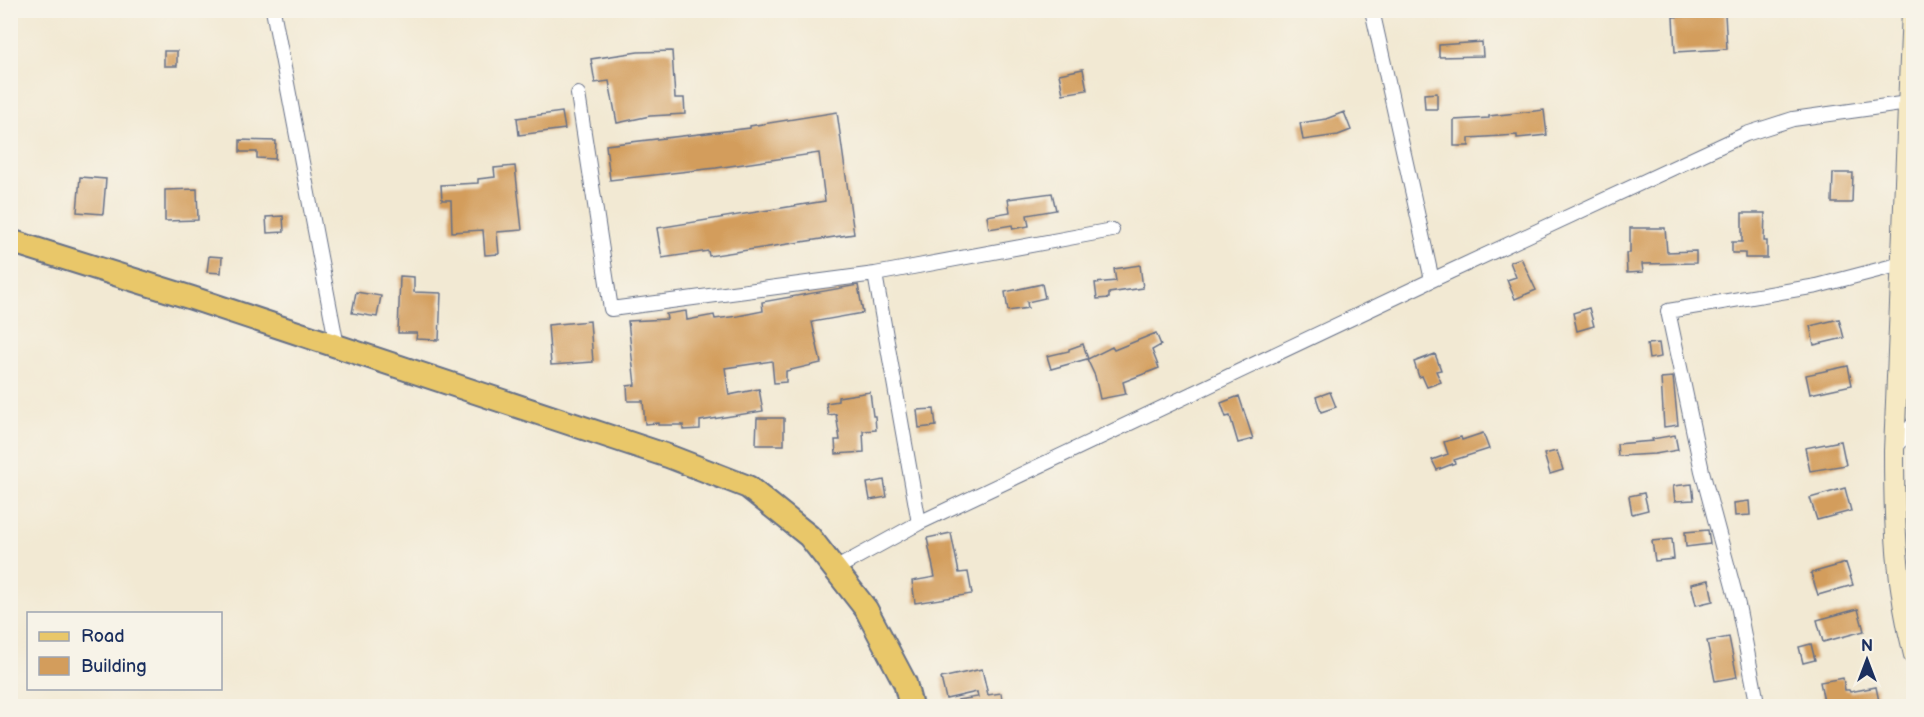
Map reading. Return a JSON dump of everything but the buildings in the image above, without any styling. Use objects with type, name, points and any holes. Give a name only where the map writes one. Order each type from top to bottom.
[{"type":"main road","points":[[10,241],[668,456],[748,487],[809,536],[866,609],[905,683],[911,706]]},
{"type":"street","points":[[273,10],[337,346]]},
{"type":"street","points":[[1372,10],[1432,279]]},
{"type":"street","points":[[1912,10],[1908,103],[1907,260],[1894,451],[1894,524],[1904,616],[1914,655]]},
{"type":"street","points":[[578,94],[611,309],[874,274],[1112,230]]},
{"type":"street","points":[[835,569],[919,523],[1432,279],[1746,134],[1792,119],[1908,103]]},
{"type":"street","points":[[1756,697],[1738,605],[1702,471],[1668,311],[1817,286],[1907,260]]},
{"type":"street","points":[[874,274],[919,523]]},
{"type":"street","points":[[1894,451],[1914,423]]}]
